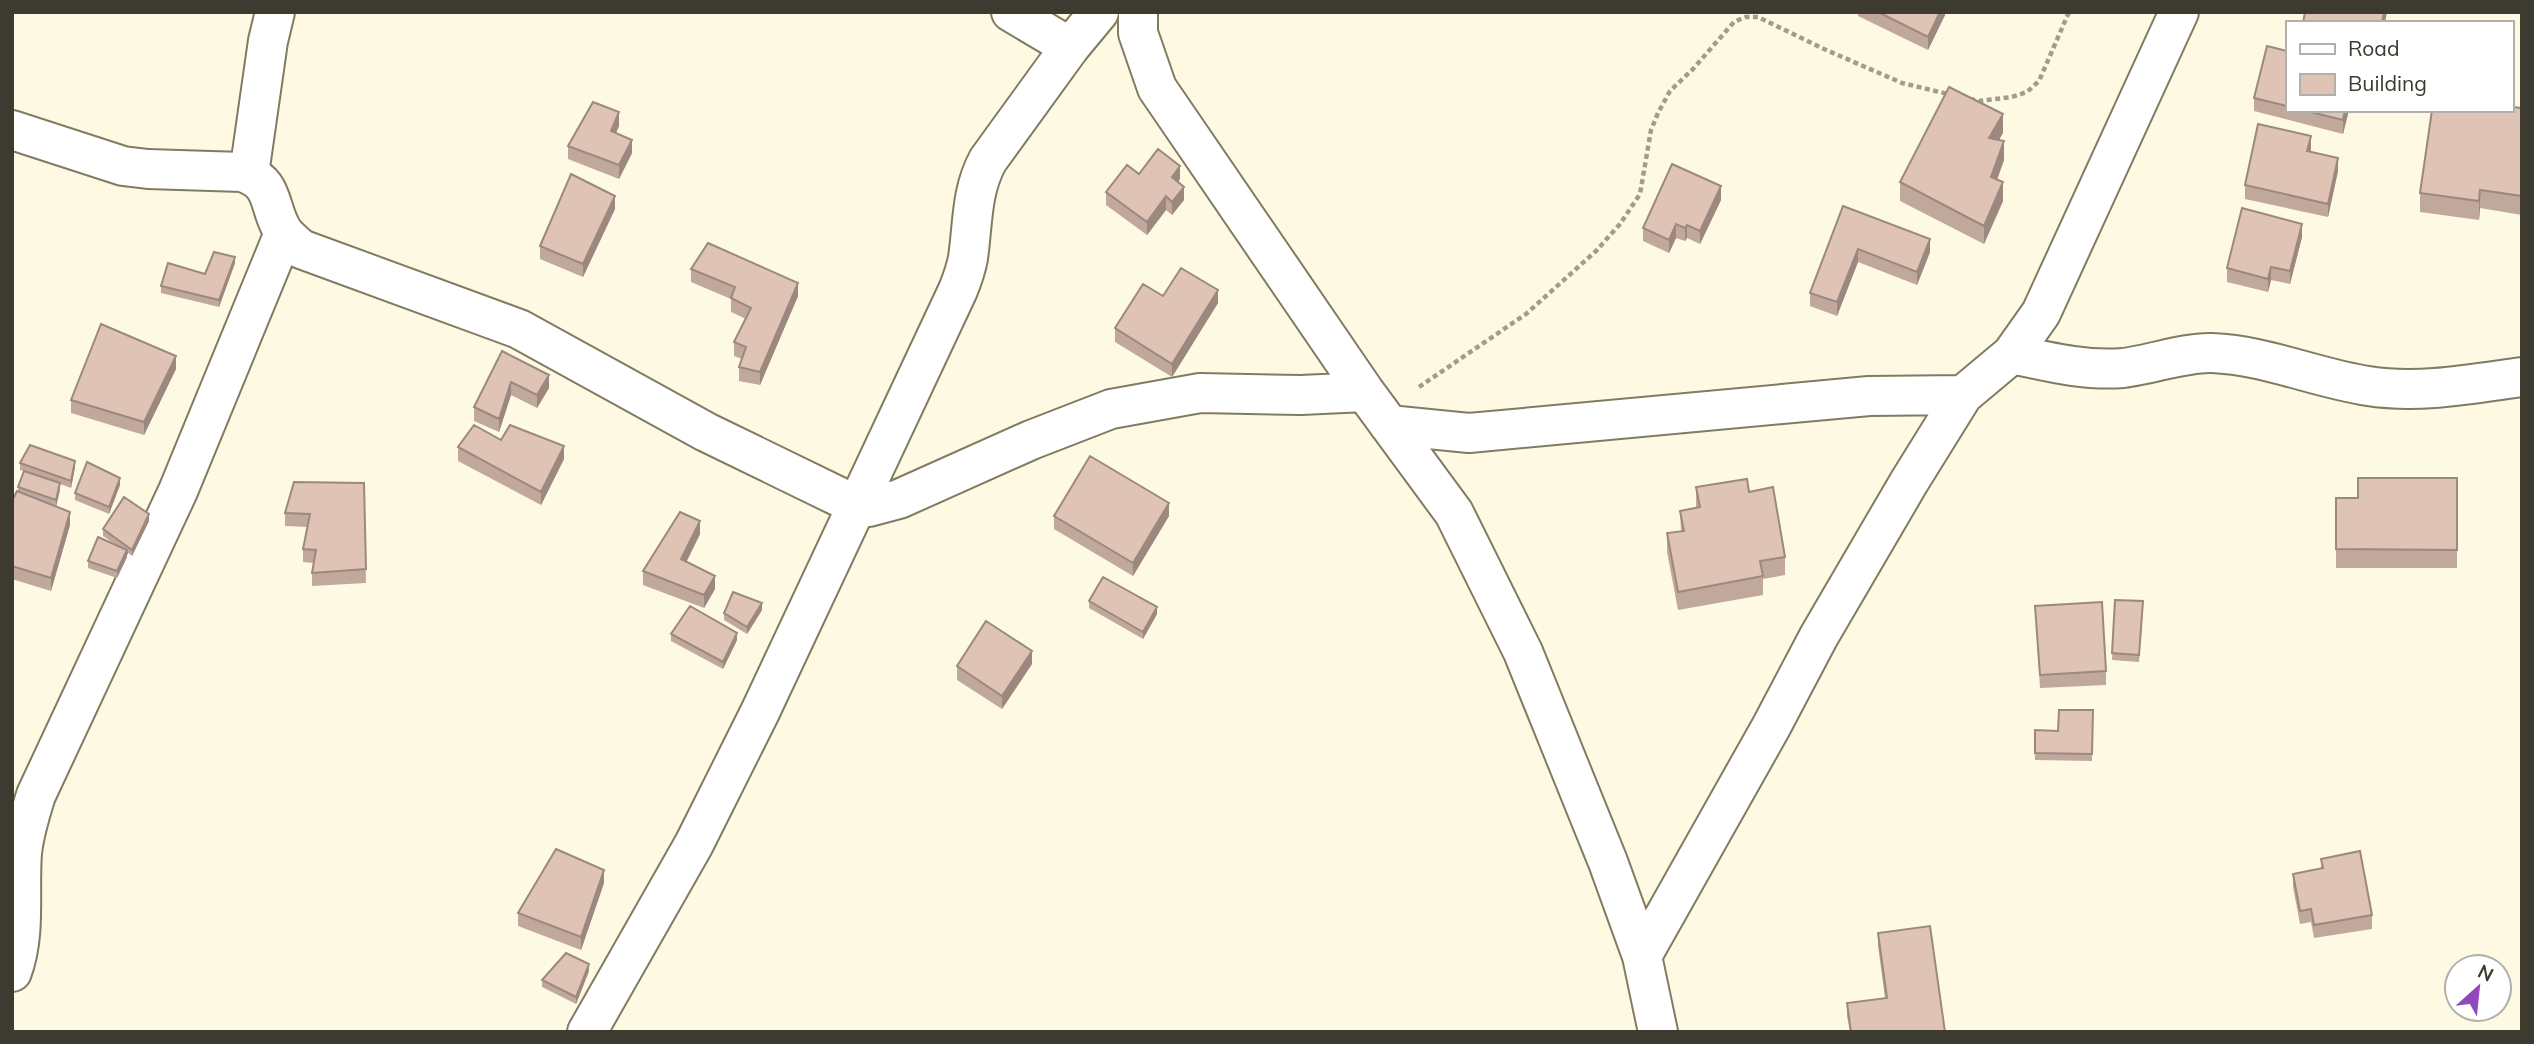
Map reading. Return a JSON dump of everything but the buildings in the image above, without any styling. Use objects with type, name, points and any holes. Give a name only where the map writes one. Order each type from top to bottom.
[{"type":"street","points":[[250,174],[266,53],[275,12]]},
{"type":"street","points":[[1011,12],[1070,47]]},
{"type":"street","points":[[587,1032],[694,844],[760,712],[958,290],[967,261],[973,199],[978,178],[988,160],[1070,47],[1099,12]]},
{"type":"street","points":[[1138,12],[1138,33],[1157,88],[1378,409],[1454,513],[1523,652],[1608,862],[1642,956],[1658,1032]]},
{"type":"street","points":[[1642,956],[1819,636],[1909,482],[1963,396],[2012,355],[2041,313],[2179,12]]},
{"type":"street","points":[[12,130],[123,166],[250,174],[262,182],[284,233],[309,254],[519,329],[706,432],[856,505],[869,507],[898,499],[1031,440],[1111,409],[1200,393],[1301,396],[1378,409],[1469,433],[1869,396],[1963,396]]},
{"type":"street","points":[[12,972],[21,937],[22,853],[36,795],[177,491],[284,233]]},
{"type":"street","points":[[2012,355],[2078,368],[2123,368],[2210,353],[2367,386],[2398,389],[2449,387],[2522,377]]},
{"type":"path","points":[[1966,98],[1979,101],[2012,97],[2026,92],[2039,81],[2069,12]]},
{"type":"path","points":[[1378,409],[1447,369],[1526,314],[1596,251],[1620,224],[1640,194],[1651,130],[1670,91],[1734,22],[1745,17],[1758,17],[1824,50],[1902,83],[1954,95]]}]
